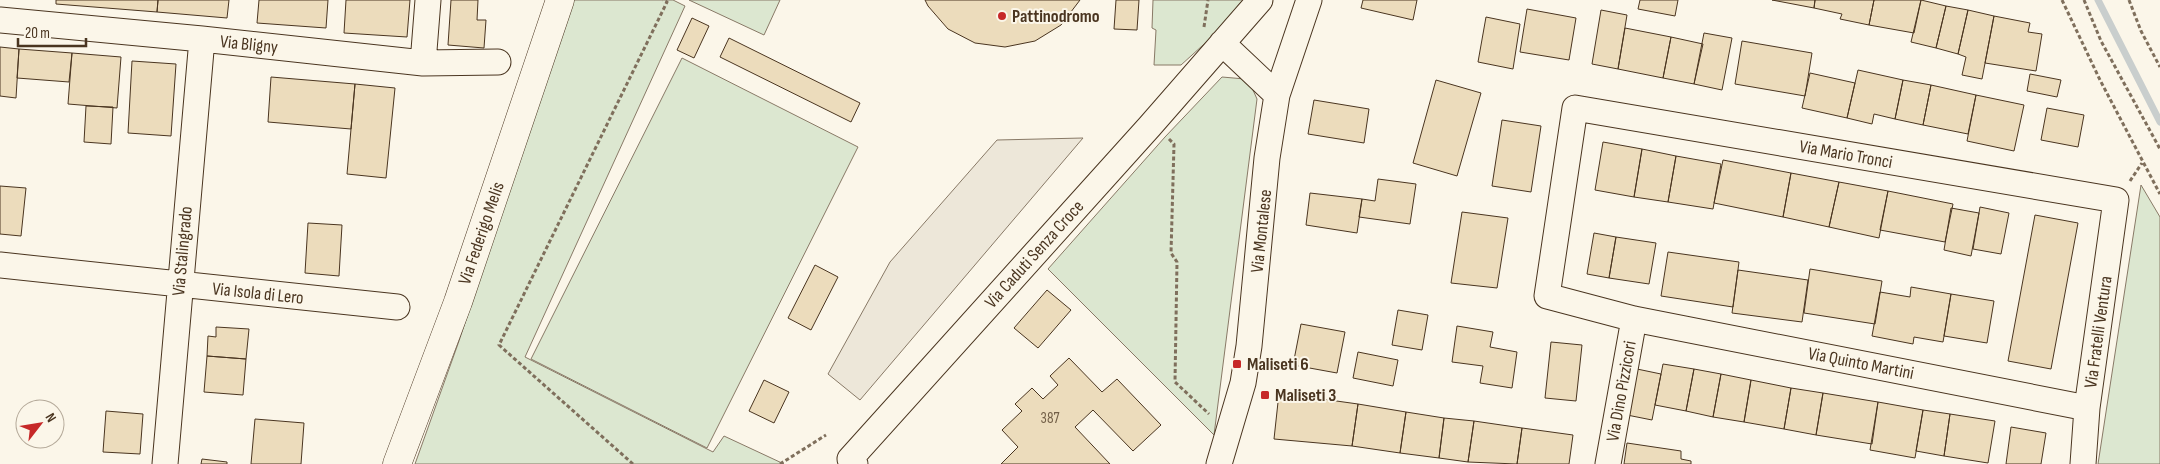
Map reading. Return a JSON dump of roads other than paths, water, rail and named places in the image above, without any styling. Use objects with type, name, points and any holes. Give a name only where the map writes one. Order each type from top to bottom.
[{"type":"main road","name":"Via Federigo Melis","points":[[397,464],[458,302],[560,0]]},
{"type":"street","points":[[423,63],[428,0]]},
{"type":"street","name":"Via Caduti Senza Croce","points":[[853,461],[1150,126],[1213,36],[1260,0]]},
{"type":"street","name":"Via Montalese","points":[[1219,464],[1243,383],[1249,346],[1267,158],[1277,95],[1309,0]]},
{"type":"street","name":"Via Bligny","points":[[0,20],[202,39],[423,63],[498,62]]},
{"type":"street","points":[[1213,36],[1277,95]]},
{"type":"street","name":"Via Stalingrado","points":[[165,464],[179,285],[202,39]]},
{"type":"street","name":"Via Mario Tronci","points":[[1575,108],[2116,200]]},
{"type":"street","name":"Via Quinto Martini","points":[[1575,108],[1547,296],[1634,318],[2087,408]]},
{"type":"street","name":"Via Fratelli Ventura","points":[[2083,464],[2087,408],[2116,200]]},
{"type":"street","name":"Via Isola di Lero","points":[[0,265],[397,307]]},
{"type":"street","name":"Via Dino Pizzicori","points":[[1608,464],[1634,318]]},
{"type":"waterway","points":[[2098,0],[2160,122]]},
{"type":"place","name":"Pattinodromo","points":[[1002,16]]},
{"type":"place","name":"Maliseti 6","points":[[1237,364]]},
{"type":"place","name":"Maliseti 3","points":[[1265,395]]}]
